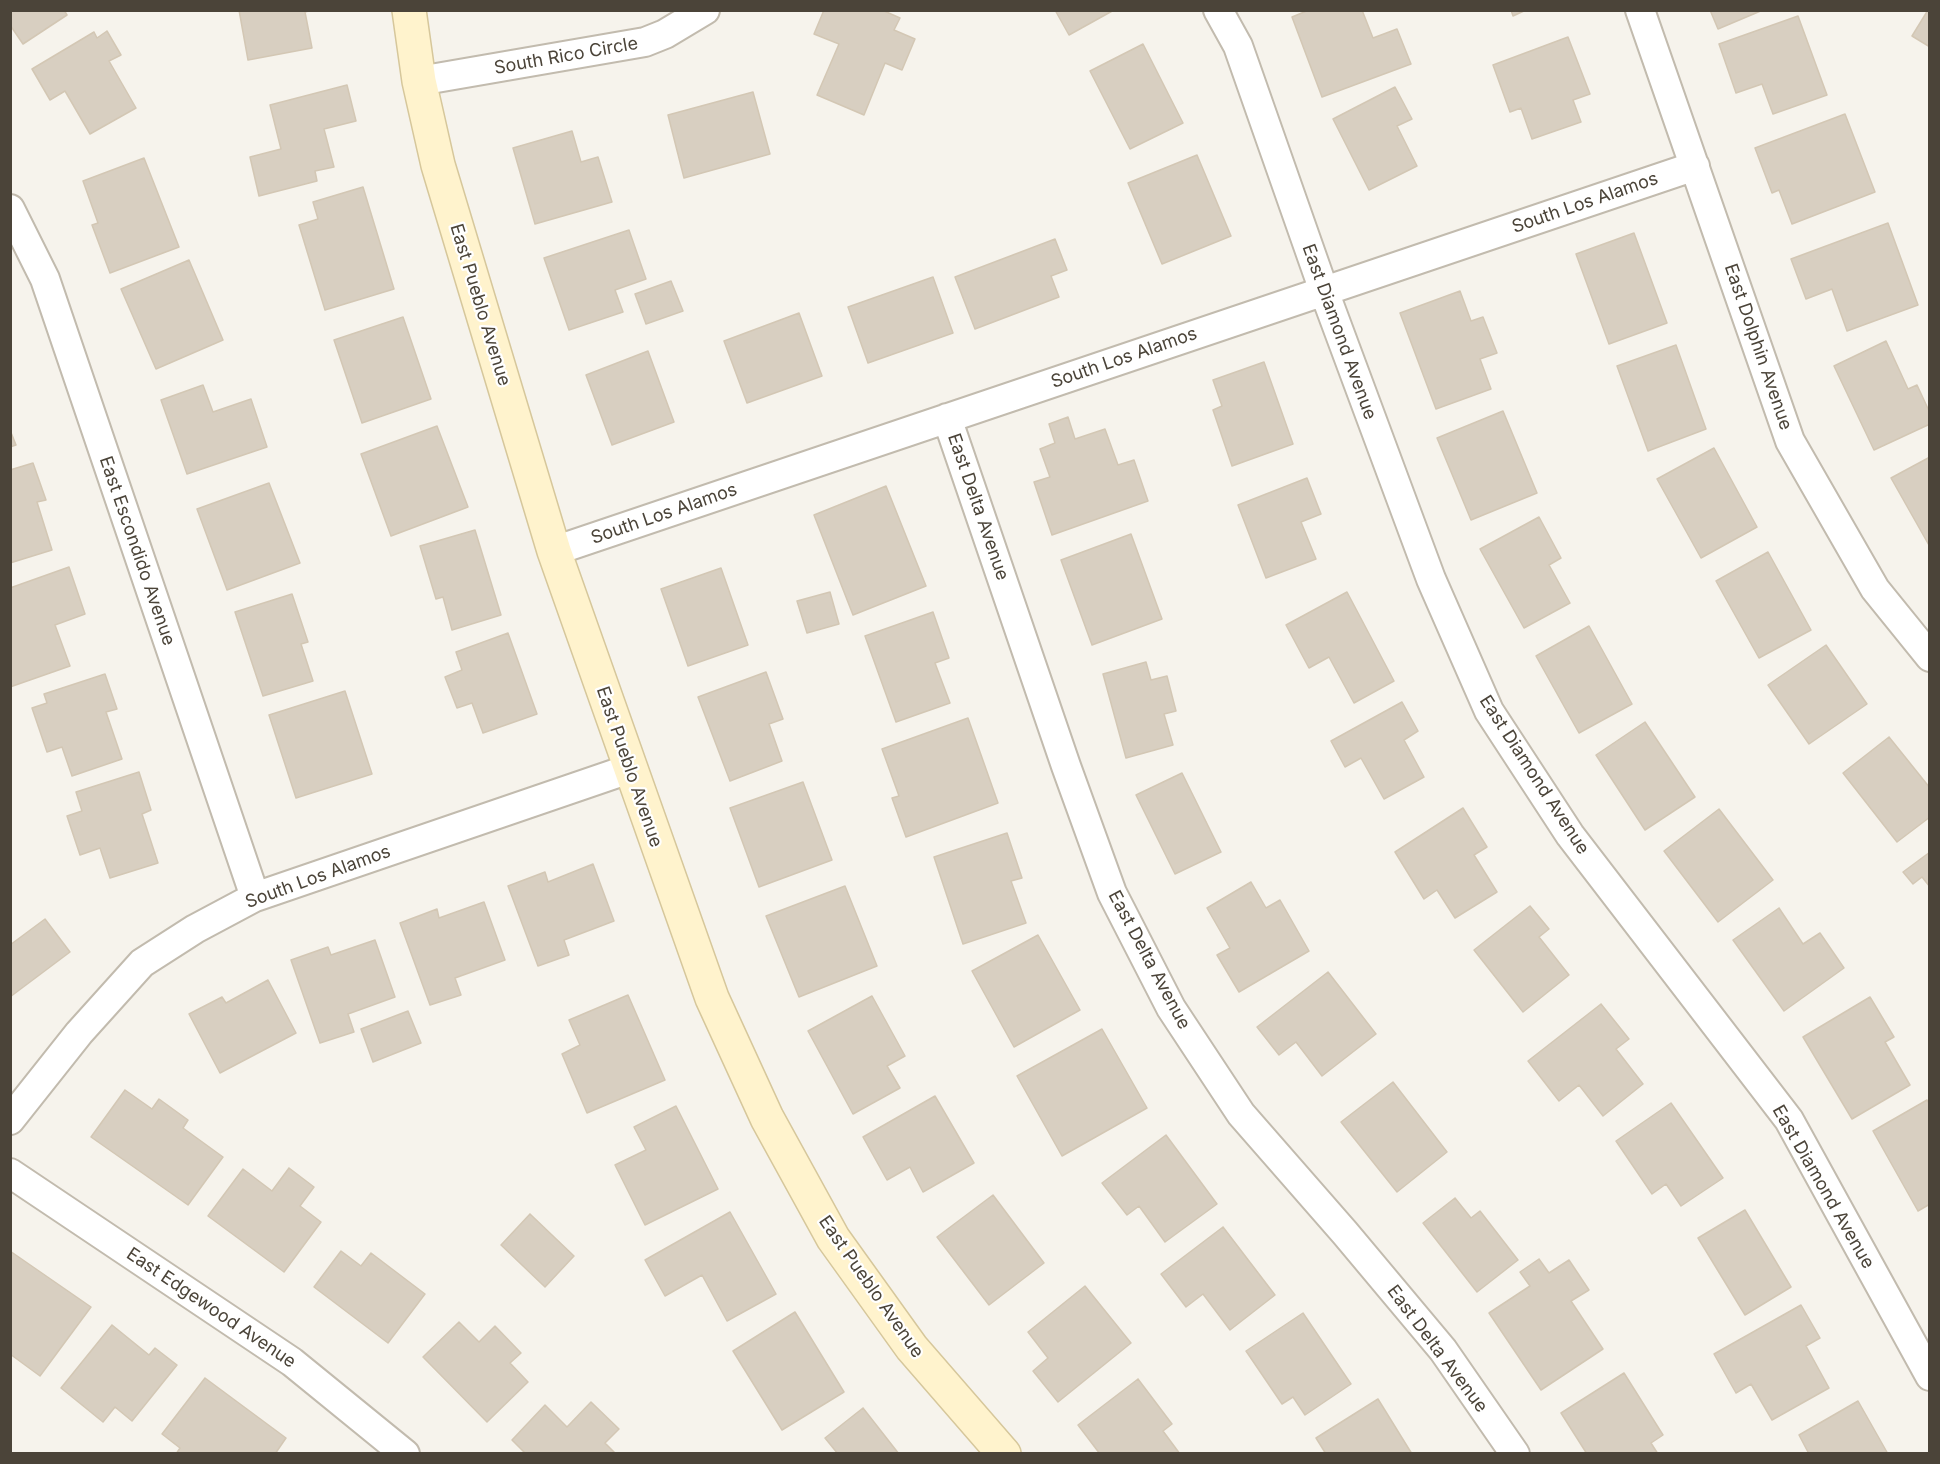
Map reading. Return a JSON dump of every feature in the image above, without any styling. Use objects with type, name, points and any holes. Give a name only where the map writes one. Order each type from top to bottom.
[{"type":"street","name":"East Pueblo Avenue","points":[[409,10],[419,81],[438,165],[554,551],[629,769],[712,998],[767,1119],[838,1245],[912,1348],[1004,1454]]},
{"type":"street","name":"South Rico Circle","points":[[419,81],[645,42],[665,34],[705,10]]},
{"type":"street","name":"East Diamond Avenue","points":[[1218,10],[1238,46],[1324,291],[1431,579],[1489,711],[1569,835],[1789,1120],[1929,1377]]},
{"type":"street","name":"East Dolphin Avenue","points":[[1640,10],[1790,441],[1875,589],[1929,657]]},
{"type":"street","name":"South Los Alamos","points":[[554,551],[1695,166]]},
{"type":"street","name":"East Escondido Avenue","points":[[10,209],[45,279],[255,897]]},
{"type":"street","name":"East Delta Avenue","points":[[947,418],[1112,893],[1171,1008],[1241,1114],[1443,1350],[1515,1454]]},
{"type":"street","name":"South Los Alamos","points":[[10,1120],[79,1033],[142,963],[195,929],[255,897],[629,769]]},
{"type":"street","name":"East Edgewood Avenue","points":[[10,1173],[292,1362],[405,1454]]},
{"type":"building","points":[[10,10],[64,10],[67,15],[23,44],[10,25]]},
{"type":"building","points":[[239,10],[312,10],[305,12],[312,48],[248,60]]},
{"type":"building","points":[[824,10],[882,10],[900,18],[894,30],[915,39],[902,70],[885,63],[864,115],[817,95],[839,44],[814,34]]},
{"type":"building","points":[[1055,10],[1114,10],[1069,35]]},
{"type":"building","points":[[1309,10],[1362,10],[1373,38],[1397,29],[1411,64],[1322,97],[1292,17]]},
{"type":"building","points":[[1511,10],[1526,10],[1513,16]]},
{"type":"building","points":[[1710,10],[1763,10],[1718,29]]},
{"type":"building","points":[[1930,10],[1930,47],[1912,36]]},
{"type":"building","points":[[1798,16],[1827,95],[1773,114],[1762,84],[1736,93],[1719,44]]},
{"type":"building","points":[[107,31],[121,55],[109,61],[136,108],[90,134],[65,91],[50,100],[32,69],[94,32],[97,38]]},
{"type":"building","points":[[1568,37],[1590,94],[1573,100],[1581,122],[1532,139],[1521,108],[1510,112],[1493,65]]},
{"type":"building","points":[[1143,44],[1183,123],[1130,149],[1090,71]]},
{"type":"building","points":[[347,85],[356,121],[324,129],[334,167],[315,171],[317,181],[259,196],[250,157],[281,149],[270,105]]},
{"type":"building","points":[[1395,87],[1412,119],[1397,126],[1417,166],[1369,190],[1333,119]]},
{"type":"building","points":[[753,92],[770,154],[684,178],[668,115]]},
{"type":"building","points":[[1845,114],[1875,192],[1792,224],[1779,190],[1772,193],[1755,148]]},
{"type":"building","points":[[572,131],[581,162],[598,157],[612,202],[535,224],[513,148]]},
{"type":"building","points":[[1197,155],[1231,236],[1162,264],[1128,183]]},
{"type":"building","points":[[144,158],[179,247],[110,273],[92,225],[98,223],[83,181]]},
{"type":"building","points":[[363,187],[394,289],[325,310],[299,225],[318,219],[313,202]]},
{"type":"building","points":[[1888,223],[1918,305],[1847,331],[1832,289],[1806,299],[1791,259]]},
{"type":"building","points":[[629,230],[646,279],[615,290],[623,312],[569,330],[544,258]]},
{"type":"building","points":[[1634,233],[1667,323],[1609,344],[1576,254]]},
{"type":"building","points":[[1055,239],[1067,270],[1051,276],[1059,297],[975,329],[955,277]]},
{"type":"building","points":[[189,260],[223,340],[156,369],[121,289]]},
{"type":"building","points":[[933,277],[953,333],[868,363],[848,307]]},
{"type":"building","points":[[671,281],[683,311],[646,324],[635,294]]},
{"type":"building","points":[[1460,291],[1471,321],[1483,317],[1497,353],[1480,359],[1491,389],[1436,409],[1400,313]]},
{"type":"building","points":[[799,313],[822,376],[747,403],[724,341]]},
{"type":"building","points":[[403,317],[431,399],[362,423],[334,340]]},
{"type":"building","points":[[1886,341],[1908,389],[1917,385],[1930,413],[1930,424],[1874,450],[1834,366]]},
{"type":"building","points":[[1676,345],[1706,429],[1648,451],[1617,366]]},
{"type":"building","points":[[648,351],[674,422],[612,445],[586,375]]},
{"type":"building","points":[[1264,362],[1293,444],[1232,466],[1213,410],[1222,406],[1213,380]]},
{"type":"building","points":[[203,385],[213,412],[251,399],[267,447],[187,474],[161,400]]},
{"type":"building","points":[[1503,411],[1537,493],[1471,520],[1437,438]]},
{"type":"building","points":[[1068,417],[1075,439],[1105,429],[1118,465],[1134,460],[1148,501],[1052,535],[1034,482],[1050,477],[1040,449],[1055,443],[1049,424]]},
{"type":"building","points":[[437,426],[468,507],[391,536],[361,454]]},
{"type":"building","points":[[10,430],[16,445],[10,447]]},
{"type":"building","points":[[1714,448],[1757,527],[1701,558],[1657,479]]},
{"type":"building","points":[[1930,457],[1930,547],[1891,478]]},
{"type":"building","points":[[33,463],[46,500],[37,502],[52,550],[10,563],[10,470]]},
{"type":"building","points":[[1307,478],[1321,514],[1301,522],[1316,559],[1266,578],[1238,505]]},
{"type":"building","points":[[269,483],[300,563],[227,590],[197,509]]},
{"type":"building","points":[[886,486],[926,586],[853,615],[814,515]]},
{"type":"building","points":[[1539,517],[1561,558],[1549,565],[1570,603],[1524,628],[1480,549]]},
{"type":"building","points":[[475,530],[501,615],[452,630],[443,597],[436,599],[420,546]]},
{"type":"building","points":[[1131,534],[1162,619],[1092,645],[1061,560]]},
{"type":"building","points":[[1768,552],[1811,630],[1759,658],[1716,581]]},
{"type":"building","points":[[69,567],[85,614],[55,625],[70,666],[10,687],[10,588]]},
{"type":"building","points":[[721,568],[748,645],[688,666],[661,589]]},
{"type":"building","points":[[830,592],[839,624],[807,633],[797,601]]},
{"type":"building","points":[[1347,592],[1394,681],[1354,703],[1329,657],[1309,668],[1286,625]]},
{"type":"building","points":[[292,594],[308,642],[301,644],[313,681],[263,696],[235,612]]},
{"type":"building","points":[[933,612],[949,658],[935,663],[950,703],[896,722],[865,636]]},
{"type":"building","points":[[1589,626],[1632,704],[1579,733],[1536,656]]},
{"type":"building","points":[[508,633],[537,714],[483,733],[472,703],[457,708],[445,677],[462,670],[456,652]]},
{"type":"building","points":[[1826,645],[1867,704],[1809,744],[1768,685]]},
{"type":"building","points":[[1146,662],[1151,680],[1167,676],[1176,711],[1164,714],[1173,745],[1126,758],[1103,674]]},
{"type":"building","points":[[766,672],[783,719],[769,724],[782,761],[730,781],[698,697]]},
{"type":"building","points":[[105,674],[117,709],[106,712],[122,759],[72,776],[62,747],[47,752],[32,708],[47,703],[44,694]]},
{"type":"building","points":[[345,691],[372,774],[296,798],[269,715]]},
{"type":"building","points":[[1402,702],[1418,731],[1404,740],[1424,777],[1384,799],[1361,758],[1345,767],[1331,741]]},
{"type":"building","points":[[968,718],[998,803],[906,837],[892,798],[899,796],[882,749]]},
{"type":"building","points":[[1645,722],[1695,797],[1645,830],[1596,755]]},
{"type":"building","points":[[1889,737],[1930,788],[1930,817],[1897,842],[1843,773]]},
{"type":"building","points":[[139,772],[151,810],[142,814],[158,863],[110,878],[100,848],[80,855],[67,816],[82,811],[76,792]]},
{"type":"building","points":[[1182,773],[1221,852],[1175,874],[1136,795]]},
{"type":"building","points":[[803,782],[832,860],[759,887],[730,808]]},
{"type":"building","points":[[1463,808],[1487,847],[1474,855],[1497,892],[1455,918],[1437,890],[1424,899],[1395,852]]},
{"type":"building","points":[[1719,809],[1773,880],[1718,922],[1664,851]]},
{"type":"building","points":[[1007,833],[1022,878],[1011,881],[1026,923],[963,944],[934,857]]},
{"type":"building","points":[[1930,852],[1930,887],[1922,877],[1913,884],[1903,872]]},
{"type":"building","points":[[593,864],[614,921],[564,940],[569,955],[538,966],[508,886],[545,872],[548,882]]},
{"type":"building","points":[[1251,882],[1266,908],[1280,900],[1309,951],[1239,992],[1217,955],[1230,948],[1207,908]]},
{"type":"building","points":[[845,886],[877,966],[799,997],[766,916]]},
{"type":"building","points":[[484,902],[505,960],[455,978],[461,995],[430,1005],[400,923],[437,909],[439,918]]},
{"type":"building","points":[[1530,906],[1549,929],[1539,937],[1569,975],[1523,1012],[1474,950]]},
{"type":"building","points":[[1779,908],[1803,944],[1820,933],[1844,968],[1784,1011],[1733,940]]},
{"type":"building","points":[[45,919],[70,952],[10,997],[10,945]]},
{"type":"building","points":[[1038,935],[1080,1010],[1014,1047],[972,971]]},
{"type":"building","points":[[375,940],[395,997],[348,1014],[354,1032],[320,1043],[291,960],[328,947],[331,955]]},
{"type":"building","points":[[1328,972],[1376,1034],[1322,1076],[1296,1042],[1279,1055],[1257,1027]]},
{"type":"building","points":[[268,980],[296,1033],[220,1073],[189,1014],[222,997],[226,1003]]},
{"type":"building","points":[[628,995],[665,1080],[587,1113],[562,1054],[580,1045],[569,1020]]},
{"type":"building","points":[[872,996],[905,1056],[887,1066],[900,1088],[853,1114],[808,1031]]},
{"type":"building","points":[[1870,997],[1894,1037],[1885,1042],[1910,1085],[1852,1119],[1803,1037]]},
{"type":"building","points":[[1601,1004],[1629,1039],[1616,1049],[1643,1084],[1603,1116],[1579,1085],[1559,1101],[1528,1061]]},
{"type":"building","points":[[408,1011],[421,1043],[373,1062],[361,1029]]},
{"type":"building","points":[[1102,1029],[1147,1108],[1062,1156],[1017,1076]]},
{"type":"building","points":[[1393,1082],[1447,1152],[1397,1192],[1341,1122]]},
{"type":"building","points":[[125,1090],[152,1109],[159,1099],[188,1120],[183,1128],[223,1157],[188,1205],[91,1137]]},
{"type":"building","points":[[935,1096],[974,1163],[923,1192],[910,1167],[887,1180],[863,1137]]},
{"type":"building","points":[[1927,1100],[1930,1105],[1930,1204],[1918,1211],[1873,1131]]},
{"type":"building","points":[[1671,1103],[1723,1178],[1681,1206],[1666,1184],[1652,1194],[1616,1141]]},
{"type":"building","points":[[676,1106],[718,1189],[645,1225],[615,1165],[646,1150],[634,1127]]},
{"type":"building","points":[[1166,1135],[1217,1204],[1165,1242],[1139,1206],[1127,1215],[1102,1183]]},
{"type":"building","points":[[289,1168],[314,1187],[300,1206],[321,1222],[284,1272],[208,1216],[243,1169],[272,1191]]},
{"type":"building","points":[[993,1195],[1044,1263],[989,1305],[937,1237]]},
{"type":"building","points":[[1455,1198],[1471,1218],[1480,1211],[1518,1260],[1477,1292],[1423,1223]]},
{"type":"building","points":[[1745,1210],[1791,1287],[1745,1315],[1698,1238]]},
{"type":"building","points":[[730,1212],[776,1294],[727,1321],[702,1275],[665,1296],[645,1260]]},
{"type":"building","points":[[530,1214],[574,1256],[545,1287],[501,1245]]},
{"type":"building","points":[[1223,1227],[1275,1295],[1230,1330],[1203,1294],[1186,1307],[1161,1274]]},
{"type":"building","points":[[10,1251],[91,1307],[40,1376],[10,1354]]},
{"type":"building","points":[[341,1251],[361,1266],[371,1253],[425,1294],[388,1343],[314,1287]]},
{"type":"building","points":[[1539,1259],[1549,1273],[1569,1260],[1589,1290],[1571,1301],[1603,1349],[1541,1390],[1489,1313],[1530,1286],[1520,1272]]},
{"type":"building","points":[[1085,1286],[1131,1343],[1058,1402],[1033,1371],[1048,1358],[1028,1332]]},
{"type":"building","points":[[1801,1305],[1820,1338],[1806,1346],[1829,1388],[1772,1420],[1751,1384],[1736,1393],[1714,1354]]},
{"type":"building","points":[[795,1312],[844,1392],[782,1430],[733,1351]]},
{"type":"building","points":[[1303,1313],[1351,1384],[1305,1415],[1293,1397],[1282,1404],[1246,1351]]},
{"type":"building","points":[[459,1322],[479,1342],[495,1326],[521,1353],[510,1363],[528,1382],[487,1422],[423,1357]]},
{"type":"building","points":[[112,1325],[149,1355],[155,1348],[177,1365],[132,1421],[115,1407],[103,1422],[61,1388]]},
{"type":"building","points":[[1624,1373],[1663,1435],[1651,1443],[1658,1454],[1587,1454],[1561,1413]]},
{"type":"building","points":[[205,1378],[286,1438],[275,1454],[176,1454],[180,1448],[162,1434]]},
{"type":"building","points":[[1138,1379],[1172,1424],[1163,1431],[1180,1454],[1100,1454],[1078,1425]]},
{"type":"building","points":[[1378,1399],[1412,1454],[1326,1454],[1316,1438]]},
{"type":"building","points":[[1858,1401],[1888,1454],[1809,1454],[1799,1435]]},
{"type":"building","points":[[591,1402],[619,1429],[605,1443],[616,1454],[526,1454],[512,1440],[545,1405],[567,1427]]},
{"type":"building","points":[[863,1408],[899,1454],[838,1454],[825,1438]]}]
